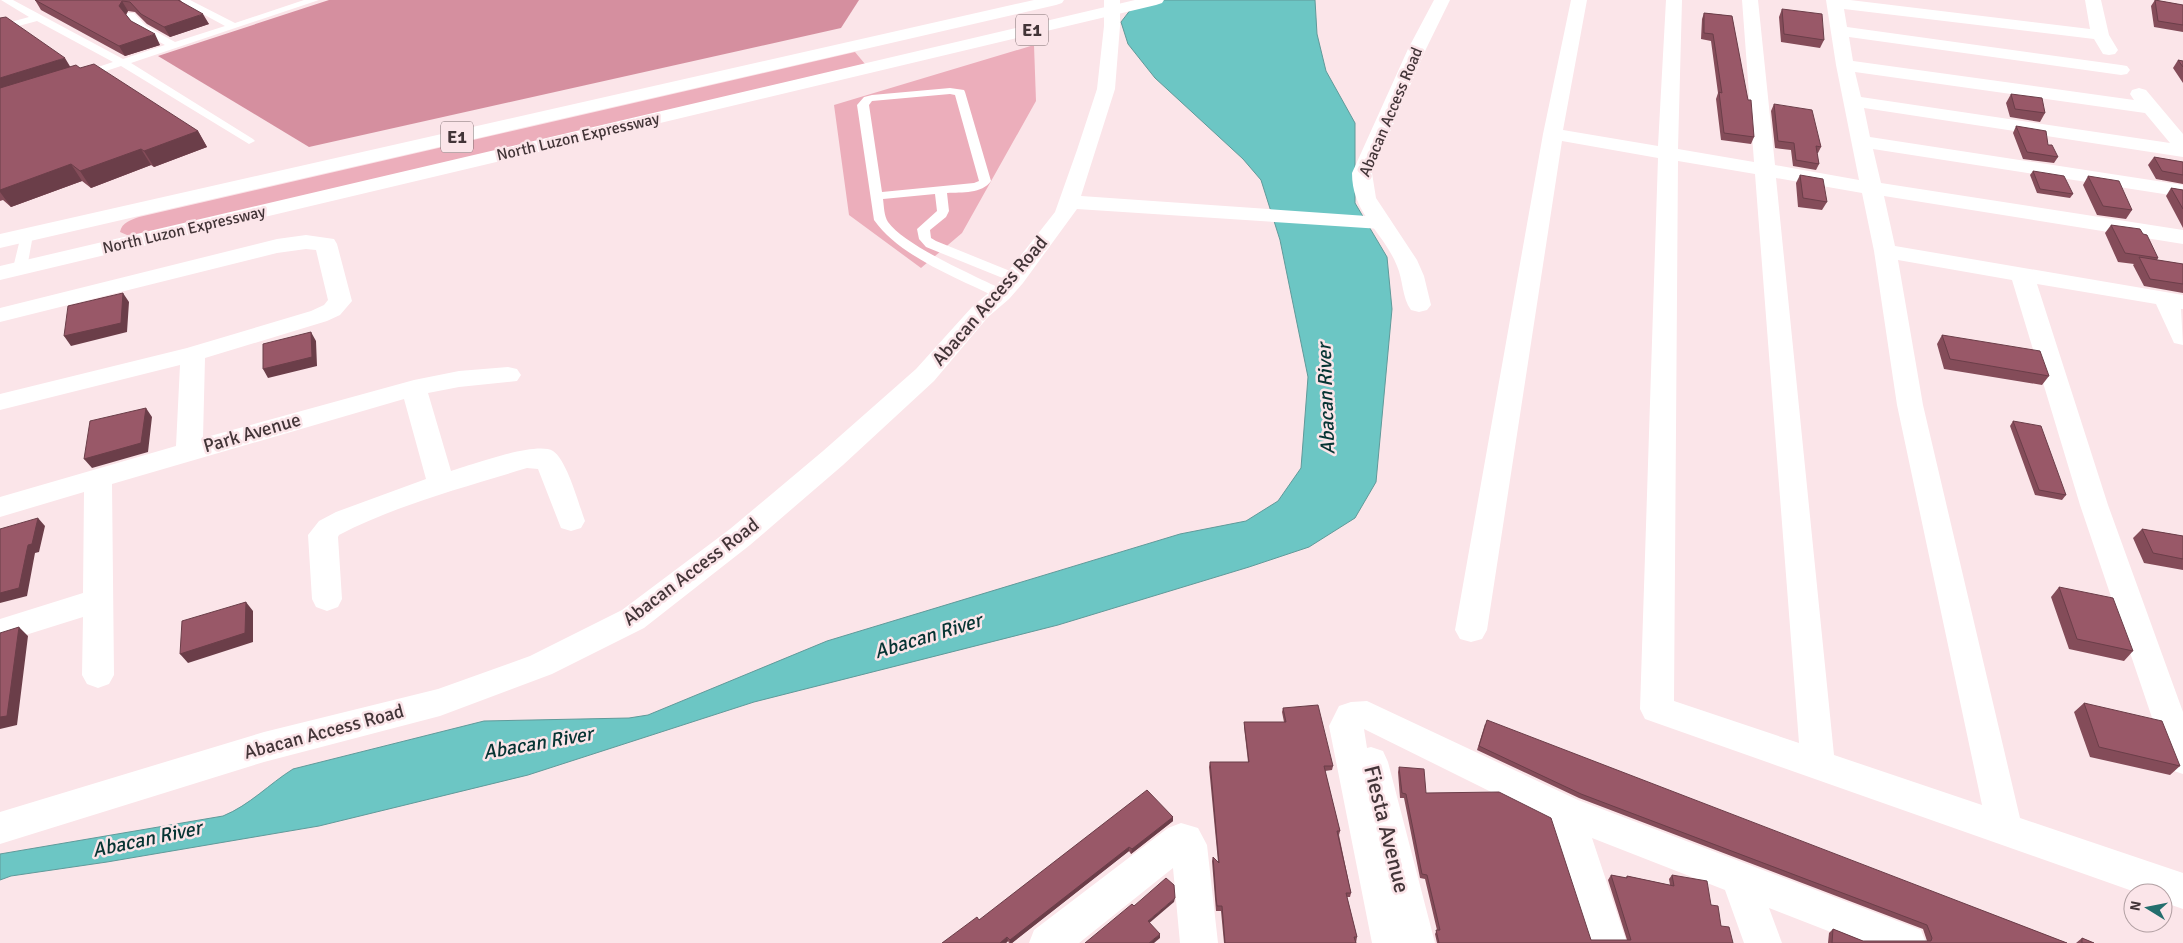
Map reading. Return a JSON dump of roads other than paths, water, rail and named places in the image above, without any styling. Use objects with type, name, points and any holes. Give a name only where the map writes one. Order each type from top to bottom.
[{"type":"main road","name":"North Luzon Expressway","points":[[0,241],[1056,0]]},
{"type":"main road","name":"Abacan Access Road","points":[[0,828],[264,747],[440,702],[541,665],[633,619],[740,537],[833,458],[925,375],[980,312],[1008,286],[1065,213],[1106,89],[1112,26],[1112,0]]},
{"type":"main road","name":"North Luzon Expressway","points":[[0,273],[1156,0]]},
{"type":"main road","name":"Abacan Access Road","points":[[1419,305],[1406,259],[1376,222],[1360,187],[1362,173],[1417,49],[1442,0]]},
{"type":"main road","points":[[1471,630],[1553,134],[1579,0]]},
{"type":"main road","points":[[1674,0],[1668,153],[1657,709],[2183,891]]},
{"type":"main road","points":[[1750,0],[1818,766]]},
{"type":"main road","points":[[2093,0],[2100,35],[2121,70],[2149,108],[2183,146]]},
{"type":"main road","points":[[2005,829],[1910,405],[1885,251],[1845,65],[1834,1],[2100,35]]},
{"type":"main road","points":[[1839,31],[2121,70]]},
{"type":"main road","points":[[1845,65],[2149,108]]},
{"type":"main road","points":[[1853,101],[2183,151]]},
{"type":"main road","points":[[1553,134],[1872,188],[2183,237]]},
{"type":"main road","points":[[1863,142],[2183,190]]},
{"type":"main road","points":[[1069,202],[1376,222]]},
{"type":"main road","points":[[0,315],[277,246],[306,242],[326,244],[340,301],[332,310],[319,316],[193,354],[0,402]]},
{"type":"main road","points":[[1885,251],[2174,300],[2183,338]]},
{"type":"main road","points":[[2022,274],[2094,505],[2183,759]]},
{"type":"main road","points":[[189,451],[193,354]]},
{"type":"main road","name":"Park Avenue","points":[[0,507],[98,480],[189,451],[414,388],[459,379],[508,375]]},
{"type":"main road","points":[[414,388],[441,484]]},
{"type":"main road","points":[[327,599],[323,535],[329,528],[346,519],[441,484],[526,459],[543,458],[550,465],[571,521]]},
{"type":"main road","points":[[98,480],[98,674]]},
{"type":"main road","points":[[0,631],[98,600]]},
{"type":"main road","points":[[1357,720],[1565,811],[1740,880],[1908,943]]},
{"type":"main road","name":"Fiesta Avenue","points":[[1357,720],[1390,943]]},
{"type":"main road","name":"Fiesta Avenue","points":[[1357,720],[1362,729],[1416,943]]},
{"type":"main road","points":[[1565,811],[1608,943]]},
{"type":"main road","points":[[1048,943],[1181,840],[1185,840],[1189,846],[1199,943]]},
{"type":"main road","points":[[1740,880],[1764,943]]},
{"type":"lane","points":[[6,0],[123,63],[249,141]]},
{"type":"lane","points":[[182,0],[234,26]]},
{"type":"lane","points":[[66,81],[314,0]]},
{"type":"lane","points":[[131,15],[142,28],[174,46]]},
{"type":"lane","points":[[0,28],[39,17]]},
{"type":"lane","points":[[877,196],[982,185],[985,181],[962,95],[956,91],[872,98],[865,101],[863,105],[880,220],[886,229],[926,257],[1008,286]]},
{"type":"lane","points":[[940,190],[945,210],[943,214],[924,229],[925,239],[1008,286]]},
{"type":"lane","points":[[20,268],[27,235]]},
{"type":"water","name":"Abacan River","points":[[1138,0],[1315,0],[1317,34],[1326,71],[1355,123],[1355,203],[1387,257],[1392,309],[1376,482],[1355,518],[1309,547],[1249,567],[1058,625],[754,702],[528,775],[319,826],[107,862],[11,876],[0,880],[0,854],[223,816],[251,800],[293,769],[484,721],[629,718],[648,715],[827,641],[1180,534],[1246,521],[1278,501],[1301,468],[1308,377],[1280,240],[1261,180],[1243,159],[1155,78],[1128,44],[1121,22]]}]
